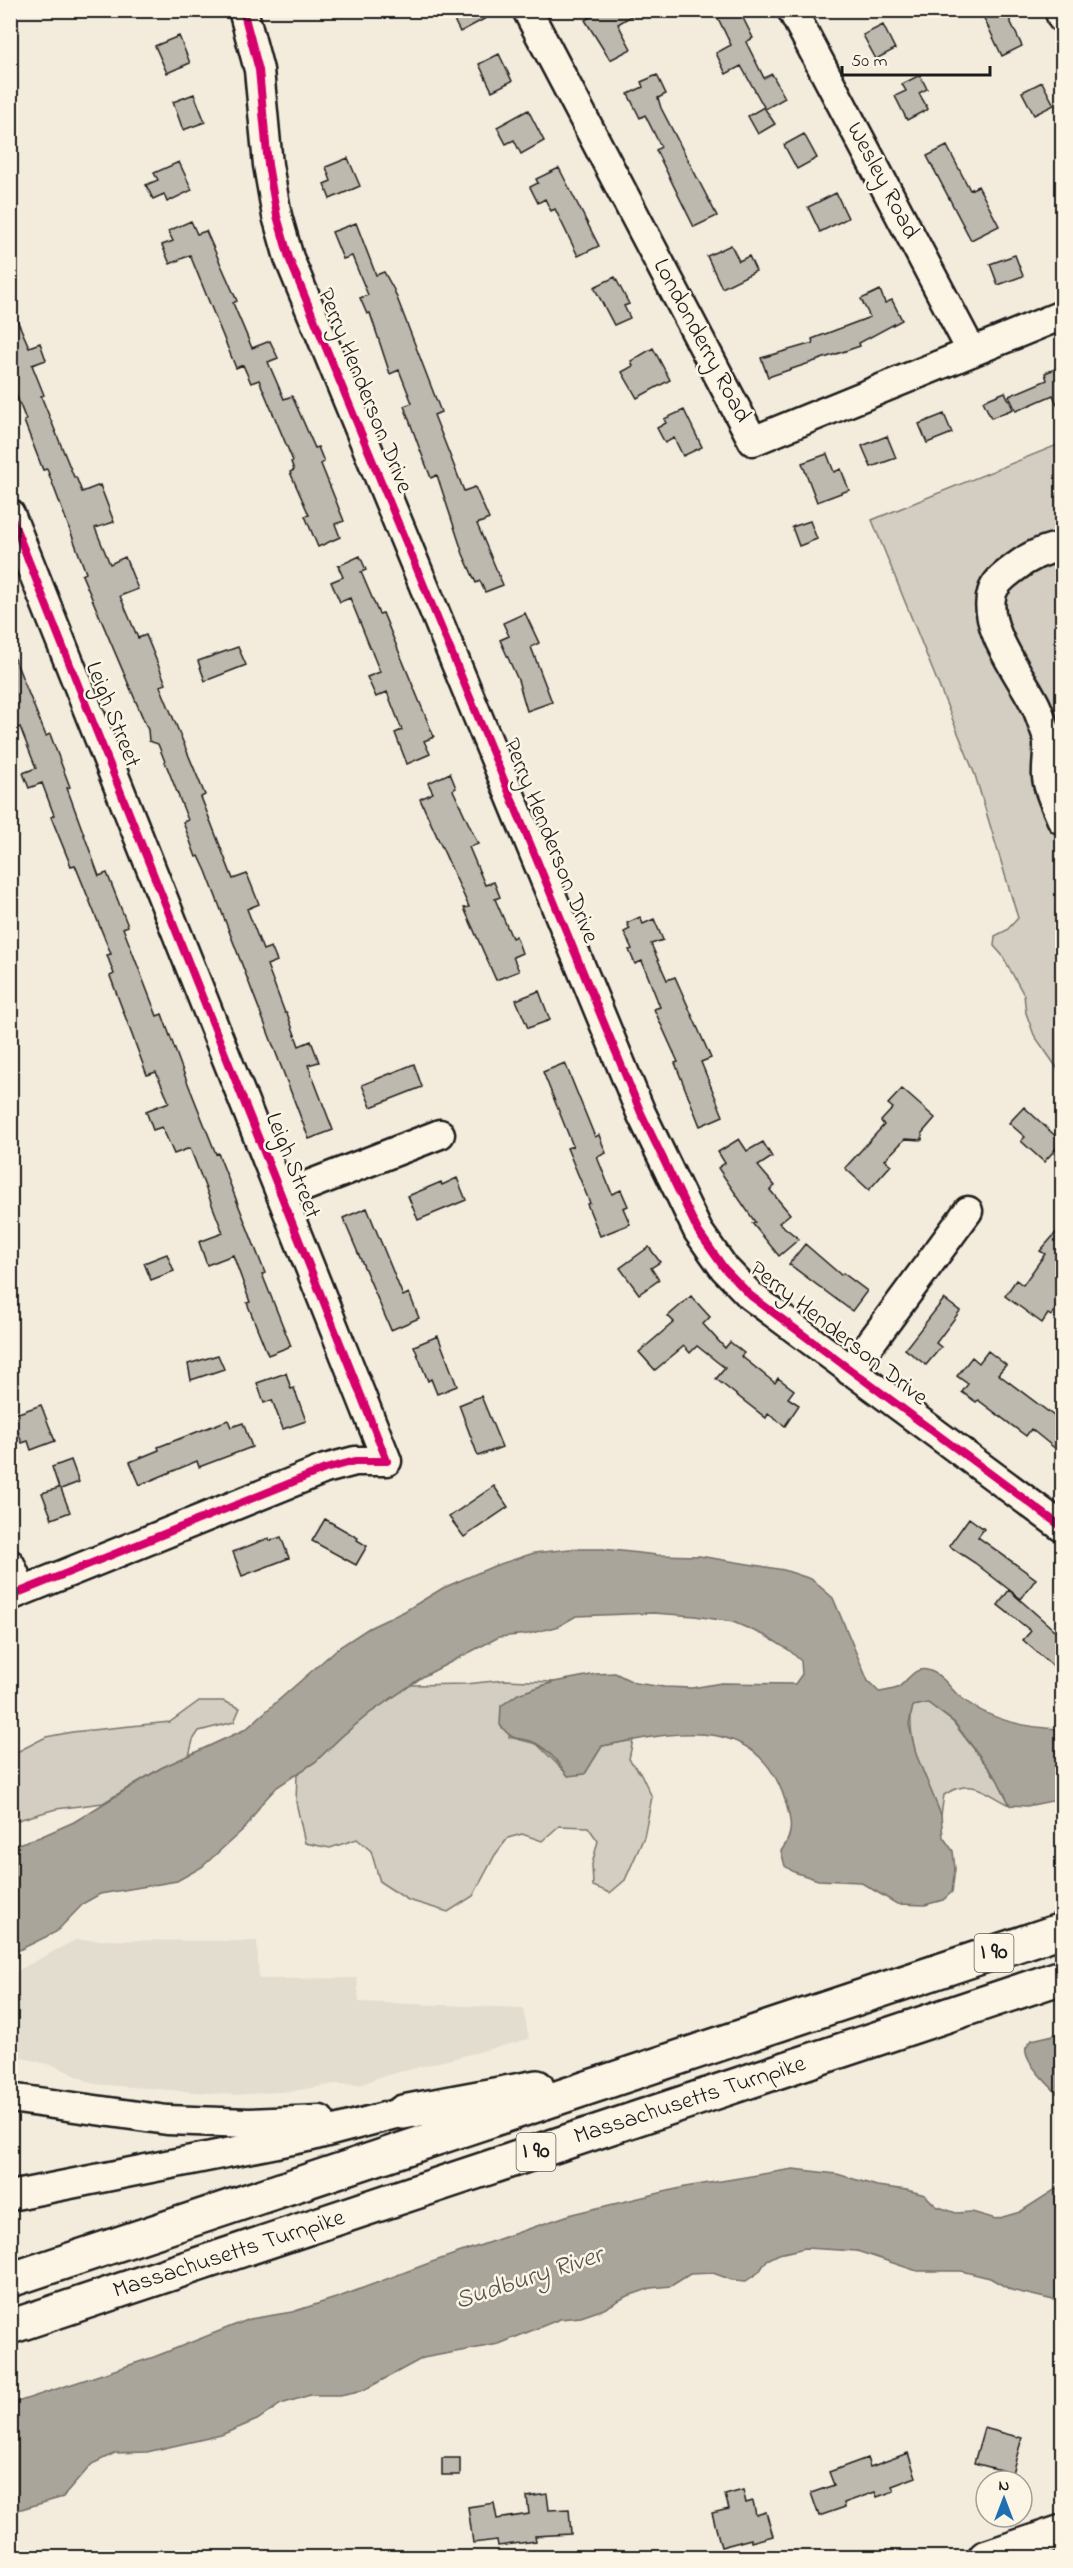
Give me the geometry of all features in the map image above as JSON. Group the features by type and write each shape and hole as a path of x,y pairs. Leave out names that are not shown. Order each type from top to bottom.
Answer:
{"main road":[{"name":"Massachusetts Turnpike","path":"10,2280 1062,1930"},
{"name":"Massachusetts Turnpike","path":"10,2327 1062,1977"},
{"path":"403,2112 657,2065"},
{"path":"985,2558 1062,2532"}],"street":[{"name":"Perry Henderson Drive","path":"243,10 259,70 268,165 277,216 289,258 641,1113 698,1231 724,1268 751,1296 1062,1527"},
{"name":"Londonderry Road","path":"527,10 753,441 1062,315"},
{"name":"Wesley Road","path":"792,10 972,352"},
{"path":"1059,10 1062,18"},
{"name":"Leigh Street","path":"10,514 283,1194 387,1461 355,1461 325,1469 16,1594"},
{"path":"1062,547 1049,548 1029,557 999,580 992,591 990,608 993,626 1036,704 1056,746 1046,761 1047,780 1062,820"},
{"path":"283,1194 440,1134"},
{"path":"850,1371 968,1211"},
{"path":"10,1564 16,1594"},
{"path":"10,2098 124,2116 178,2121 249,2123 403,2112"},
{"path":"18,2189 312,2136 403,2112"}],"shaded area":[{"path":"1062,443 1062,1075 1034,1035 1026,1013 1024,995 1002,955 994,946 995,936 1007,930 1018,918 975,775 872,520"},
{"path":"505,1680 554,1682 518,1694 509,1737 537,1744 569,1776 594,1759 602,1746 633,1740 629,1759 641,1774 652,1797 644,1837 625,1880 610,1893 593,1886 592,1864 598,1841 588,1827 559,1826 542,1841 522,1834 508,1838 495,1855 473,1896 448,1912 408,1900 380,1882 371,1851 357,1839 330,1848 305,1843 296,1802 297,1774 315,1762 370,1713 411,1685 465,1684"},
{"path":"199,1701 223,1701 240,1708 234,1722 199,1731 193,1740 189,1756 161,1768 103,1803 56,1809 11,1822 11,1755 46,1737 72,1732 170,1722"},
{"path":"928,1703 953,1722 997,1779 1010,1805 978,1788 962,1787 944,1795 941,1815 918,1762 912,1734 912,1706"},
{"path":"75,1940 257,1941 259,1979 357,1978 359,2002 523,2008 529,2039 377,2078 360,2085 335,2084 293,2091 234,2095 94,2084 55,2066 11,2055 11,1974"}],"water":[{"path":"570,1549 699,1556 784,1570 811,1579 833,1598 868,1681 879,1692 897,1688 914,1673 927,1670 941,1677 970,1704 995,1717 1035,1727 1062,1729 1062,1799 1027,1806 1010,1805 997,1779 954,1722 928,1703 913,1706 909,1724 916,1754 941,1815 943,1837 953,1851 955,1869 952,1892 943,1900 925,1905 897,1904 860,1882 818,1880 794,1872 785,1866 781,1851 790,1832 790,1820 785,1800 772,1772 754,1752 733,1740 709,1735 683,1734 656,1736 602,1746 585,1774 568,1776 542,1747 531,1741 514,1738 500,1725 501,1706 518,1694 554,1682 615,1673 635,1683 664,1687 692,1688 721,1683 795,1684 802,1674 801,1661 789,1650 766,1636 733,1622 653,1613 576,1616 559,1626 528,1634 499,1637 424,1676 370,1713 315,1762 277,1787 262,1803 247,1826 202,1867 177,1881 100,1894 84,1903 56,1932 11,1954 11,1846 40,1837 74,1822 161,1768 246,1729 338,1648 369,1628 405,1611 443,1588 494,1566 534,1553"},
{"path":"1062,2033 1062,2098 1033,2067 1026,2054 1026,2048 1032,2040"},
{"name":"Sudbury River","path":"793,2169 837,2174 877,2186 907,2190 925,2195 936,2206 956,2213 972,2212 996,2219 1020,2212 1062,2185 1062,2302 1011,2290 990,2278 961,2271 917,2271 857,2251 805,2248 779,2254 767,2260 759,2272 746,2281 732,2280 713,2273 690,2274 671,2286 651,2288 625,2297 604,2309 581,2317 560,2319 499,2344 423,2358 364,2390 340,2395 310,2395 281,2404 257,2420 221,2435 147,2452 115,2453 92,2464 63,2497 11,2512 11,2404 154,2357 250,2319 292,2312 339,2297 572,2214 685,2187"}],"building":[{"path":"449,10 501,10 460,32"},
{"path":"603,10 641,10 618,24 631,49 610,60 585,20"},
{"path":"714,10 739,10 753,38 746,42 764,78 772,74 785,98 765,109 775,124 758,134 748,116 764,107 741,66 726,74 716,53 731,45"},
{"path":"980,10 1005,10 1022,46 1002,56"},
{"path":"883,25 895,49 876,59 863,35"},
{"path":"179,36 190,63 167,73 155,46"},
{"path":"499,54 512,81 492,91 479,64"},
{"path":"657,75 666,94 658,98 661,108 717,216 694,227 656,150 661,147 645,115 640,118 628,94 643,87 641,82"},
{"path":"920,75 927,89 919,93 928,109 907,120 895,96 906,91 902,84"},
{"path":"1042,82 1054,105 1034,115 1022,92"},
{"path":"194,94 205,122 183,130 173,102"},
{"path":"528,110 544,141 521,154 514,140 506,144 497,127"},
{"path":"804,134 817,158 797,169 784,145"},
{"path":"947,146 970,190 978,186 999,226 971,240 927,156"},
{"path":"348,158 360,186 330,199 324,184 331,181 326,167"},
{"path":"179,162 192,190 167,202 164,194 153,199 146,185 158,180 154,173"},
{"path":"559,168 599,246 578,256 555,209 551,211 545,199 538,203 530,187 538,183 536,179"},
{"path":"836,193 848,218 820,232 808,207"},
{"path":"191,221 197,234 206,231 237,301 233,303 252,348 270,341 278,358 268,362 284,399 292,396 315,448 318,447 324,462 321,464 344,521 335,524 340,537 318,547 305,516 309,515 290,472 294,470 291,462 293,461 259,380 251,383 243,365 236,368 190,255 170,264 162,245 173,241 168,231"},
{"path":"356,223 376,275 384,272 394,290 441,412 434,415 464,491 475,487 489,519 477,524 503,585 485,592 480,581 476,583 463,554 437,475 431,478 404,406 412,403 399,370 390,374 370,313 367,314 360,298 368,295 352,256 343,259 332,232"},
{"path":"731,245 739,261 749,256 756,271 722,288 707,256"},
{"path":"1015,255 1023,276 998,285 990,264"},
{"path":"615,277 629,304 624,306 630,318 614,325 594,287"},
{"path":"880,290 885,303 892,300 902,320 859,343 860,346 768,377 761,358 813,343 812,339 870,317 861,299"},
{"path":"10,304 29,347 40,343 46,360 32,365 44,395 41,396 74,477 82,492 100,485 114,522 95,528 110,564 125,557 138,589 120,596 138,638 146,635 166,684 160,686 205,795 201,797 233,879 247,874 259,904 247,909 263,950 271,947 277,961 267,965 299,1046 311,1041 319,1062 308,1065 333,1130 309,1139 206,871 199,856 196,857 183,822 188,820 158,744 149,741 148,730 82,575 86,573 47,469 43,470 24,421 26,420 10,379"},
{"path":"653,348 670,380 637,398 622,372 633,366 631,361"},
{"path":"1062,366 1062,416 1053,395 1016,411 1009,396 1047,380 1045,373"},
{"path":"1005,392 1013,409 991,418 983,401"},
{"path":"684,410 702,447 683,456 674,438 665,443 657,428 666,423 664,419"},
{"path":"944,414 952,433 927,443 919,424"},
{"path":"887,436 896,458 871,467 862,446"},
{"path":"827,454 834,472 841,469 849,490 817,502 802,463"},
{"path":"810,521 817,539 799,546 792,527"},
{"path":"360,556 366,570 361,572 379,614 383,613 434,737 424,741 430,754 407,764 395,733 402,730 387,692 376,697 367,677 380,672 350,598 340,602 331,582 343,577 338,566"},
{"path":"525,613 539,643 531,647 552,702 527,711 518,680 500,640 509,636 503,623"},
{"path":"238,647 246,665 205,681 198,661"},
{"path":"11,650 46,736 50,734 99,876 107,873 128,926 123,928 157,1016 162,1014 265,1273 262,1274 291,1346 268,1355 247,1303 250,1302 233,1255 207,1265 199,1242 223,1233 190,1148 174,1154 162,1127 153,1130 146,1111 169,1102 156,1072 147,1075 110,976 114,974 107,955 111,954 75,865 71,866 51,817 54,815 42,783 29,788 23,773 36,768 20,727 17,728 10,713"},
{"path":"450,773 456,788 453,790 478,844 469,847 485,885 494,882 500,897 495,899 512,938 516,936 522,953 513,957 519,971 496,980 464,908 469,907 420,799 433,793 428,783"},
{"path":"640,917 643,924 654,919 663,940 651,944 667,980 675,977 711,1058 701,1062 723,1116 700,1126 675,1063 678,1062 654,1009 660,1007 642,961 635,964 629,950 632,949 624,932 630,929 627,923"},
{"path":"539,991 550,1020 528,1028 516,1000"},
{"path":"565,1063 595,1137 599,1135 606,1153 597,1157 612,1194 621,1190 628,1206 623,1208 630,1224 600,1236 587,1204 590,1203 567,1148 573,1146 543,1072"},
{"path":"414,1064 422,1087 371,1107 362,1085"},
{"path":"902,1089 935,1118 922,1133 922,1140 905,1139 885,1160 891,1165 869,1190 845,1168 884,1125 881,1121 893,1108 888,1104"},
{"path":"1024,1107 1062,1142 1044,1162 1021,1141 1025,1137 1009,1123"},
{"path":"739,1139 747,1151 763,1142 772,1157 758,1166 775,1186 770,1190 790,1214 779,1223 799,1239 779,1256 752,1223 755,1222 718,1168 725,1163 718,1152"},
{"path":"457,1178 466,1200 418,1220 408,1196"},
{"path":"367,1208 403,1296 409,1293 419,1318 391,1330 343,1218"},
{"path":"1062,1226 1062,1299 1051,1316 1048,1314 1042,1323 1005,1296 1016,1280 1023,1285 1045,1254 1040,1251"},
{"path":"805,1244 841,1275 843,1273 867,1291 852,1311 789,1264"},
{"path":"649,1247 660,1262 651,1268 659,1280 639,1294 620,1268"},
{"path":"167,1254 174,1271 151,1280 144,1263"},
{"path":"691,1296 710,1317 703,1324 725,1348 730,1342 744,1353 741,1356 775,1383 778,1378 794,1390 788,1398 799,1405 785,1426 768,1414 766,1418 716,1379 725,1368 697,1346 690,1353 684,1346 655,1370 639,1352 674,1322 668,1316"},
{"path":"944,1299 960,1311 936,1343 941,1347 926,1365 905,1349"},
{"path":"438,1336 457,1386 437,1394 431,1379 428,1381 414,1346"},
{"path":"988,1351 1006,1365 998,1374 1062,1422 1062,1454 1031,1429 1026,1436 978,1400 976,1402 962,1392 968,1384 957,1376 972,1357 979,1363"},
{"path":"218,1355 224,1369 191,1380 188,1364"},
{"path":"286,1373 306,1421 283,1429 272,1400 264,1403 257,1383"},
{"path":"481,1396 502,1447 478,1456 459,1405"},
{"path":"41,1405 55,1441 31,1450 28,1441 22,1443 18,1432 14,1433 10,1416"},
{"path":"228,1420 231,1427 243,1423 252,1447 199,1467 197,1461 140,1485 130,1462 159,1450 158,1447"},
{"path":"71,1460 79,1482 61,1489 70,1512 52,1519 42,1493 59,1488 52,1467"},
{"path":"494,1486 508,1507 464,1537 449,1517"},
{"path":"969,1518 984,1529 978,1537 1036,1579 1021,1599 949,1546"},
{"path":"325,1519 358,1538 357,1540 367,1546 356,1565 312,1541"},
{"path":"281,1537 289,1558 242,1576 233,1552 269,1538 270,1541"},
{"path":"1009,1590 1062,1637 1062,1674 1023,1640 1031,1631 998,1605"},
{"path":"984,2428 1022,2438 1013,2469 997,2469 974,2463"},
{"path":"908,2453 916,2477 892,2486 894,2491 877,2497 875,2492 844,2503 845,2507 819,2516 811,2493 834,2485 829,2472 867,2458 870,2467"},
{"path":"442,2458 460,2458 460,2475 442,2475"},
{"path":"743,2490 746,2503 753,2501 756,2515 766,2512 773,2536 721,2547 712,2513 729,2509 725,2495"},
{"path":"547,2494 549,2510 569,2509 571,2534 535,2536 536,2541 498,2546 497,2540 473,2543 468,2507 494,2503 497,2519 529,2514 527,2497"}],"cycle path":[{"path":"243,10 259,70 268,165 277,216 289,258 641,1113 698,1231 724,1268 751,1296 1062,1527"},
{"path":"10,514 387,1461 355,1461 325,1469 10,1596"}]}
